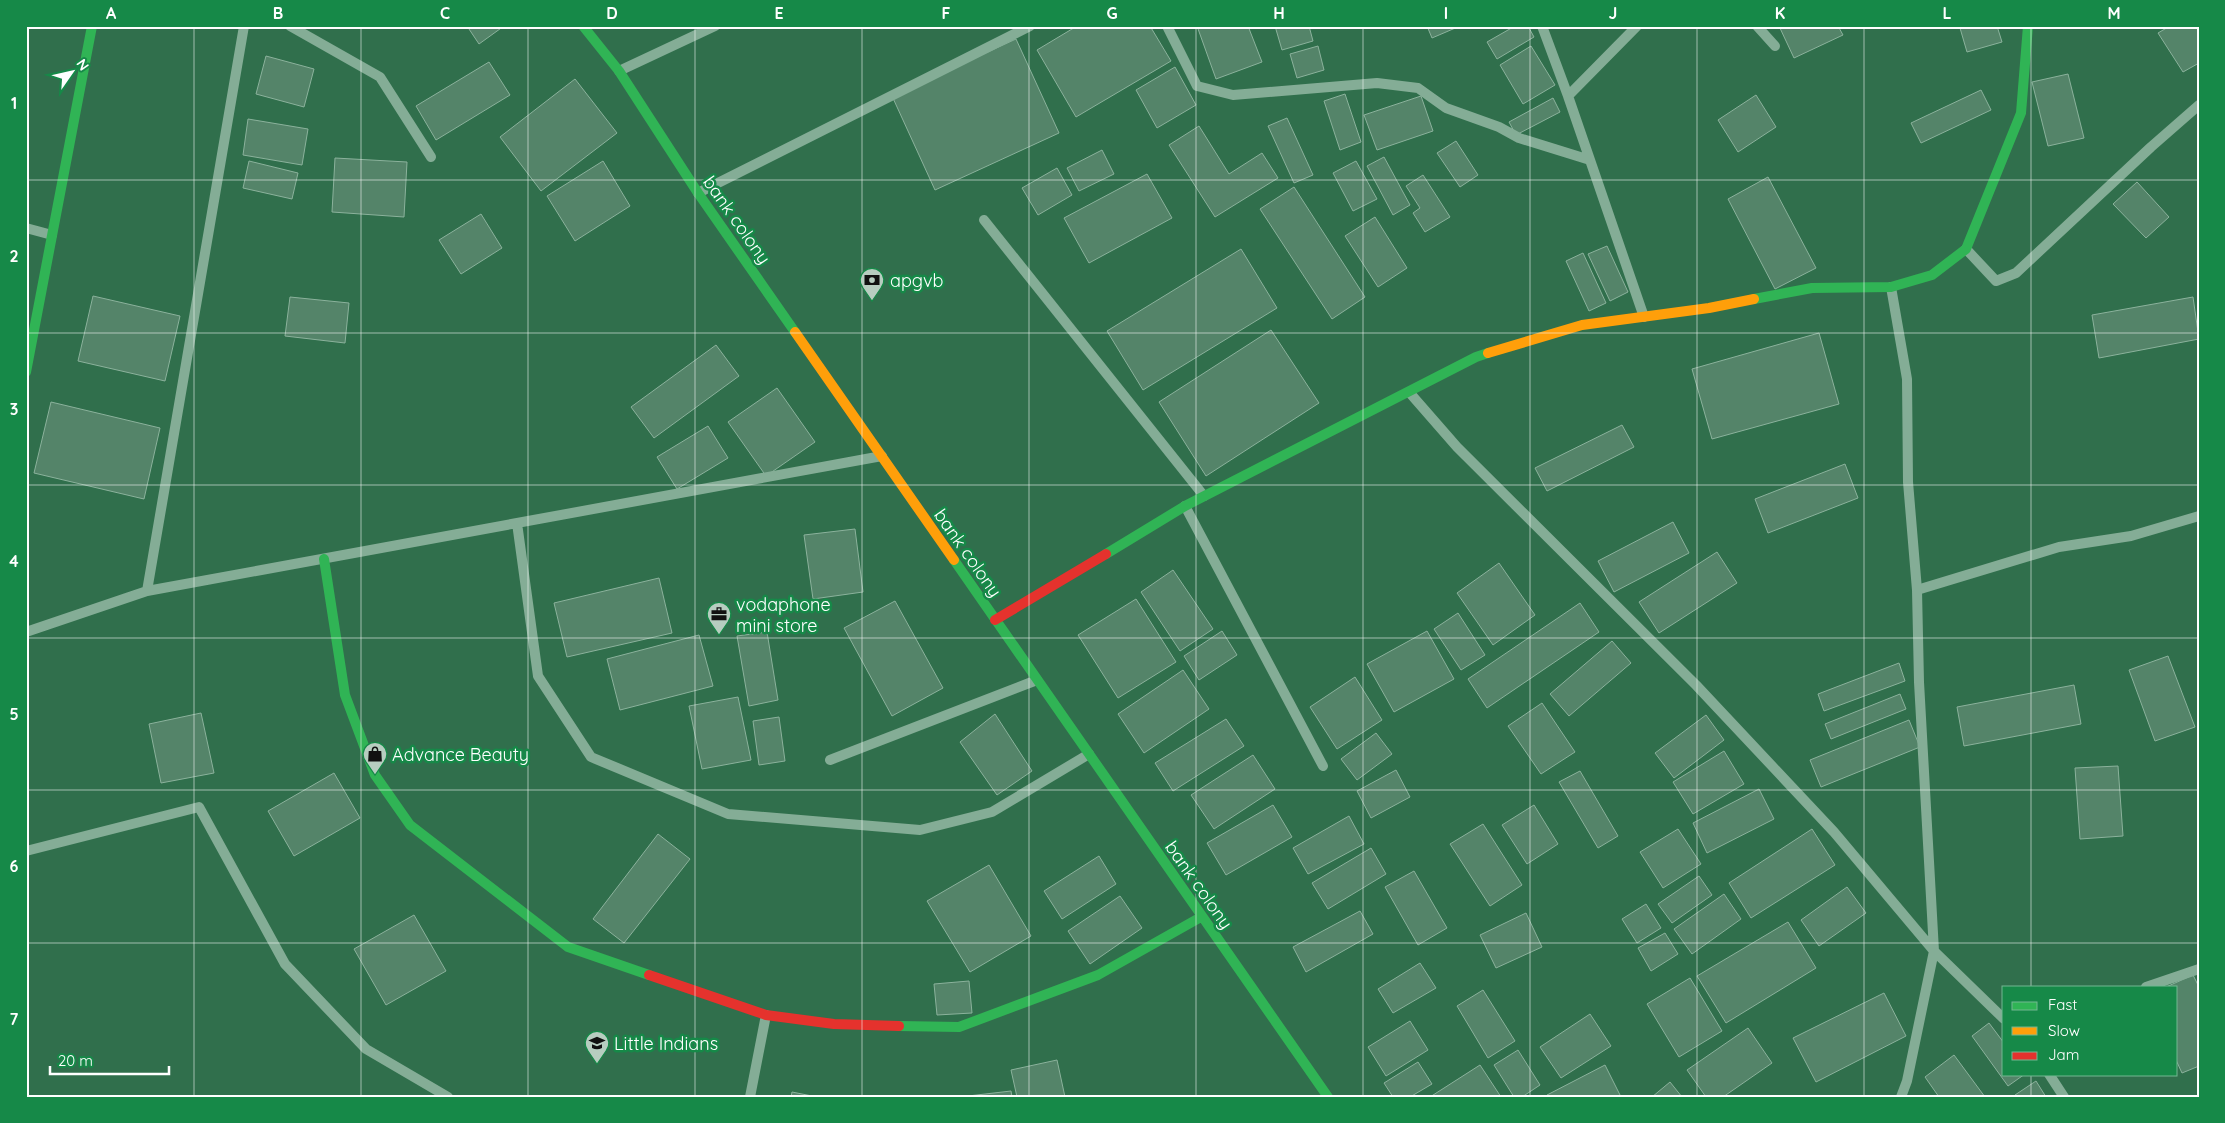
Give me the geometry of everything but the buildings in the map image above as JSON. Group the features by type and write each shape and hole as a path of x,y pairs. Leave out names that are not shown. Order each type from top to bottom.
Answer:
{"street":[{"path":"26,372 28,353 92,26"},
{"path":"147,591 244,26"},
{"path":"290,26 380,77 431,157"},
{"name":"bank colony","path":"583,26 619,71 698,193 1328,1097"},
{"path":"619,71 715,26"},
{"path":"698,193 1030,26"},
{"path":"1167,26 1197,86 1233,95 1376,83 1418,88 1446,108 1499,127 1519,138 1590,160"},
{"path":"1542,26 1644,317"},
{"path":"1568,96 1637,26"},
{"path":"1757,26 1775,46"},
{"path":"995,620 1185,506 1476,357 1582,325 1709,308 1812,288 1891,287 1932,275 1966,249 2021,114 2028,26"},
{"path":"1966,249 1996,281 2016,273 2151,147 2199,106"},
{"path":"984,220 1204,496"},
{"path":"26,228 52,235"},
{"path":"1891,287 1908,379 1908,482 1917,590 1919,682 1934,951 1907,1081 1901,1097"},
{"path":"1410,392 1457,447 1696,685 1834,832 1934,951 2002,1017"},
{"path":"26,632 147,591 882,456"},
{"path":"1185,506 1324,766"},
{"path":"1917,590 2059,547 2131,536 2199,516"},
{"path":"517,523 538,676 591,757 728,814 920,830 992,812 1088,754"},
{"path":"324,559 345,695 375,775 410,826 568,947 766,1015 834,1024 959,1027 1098,975 1201,917"},
{"path":"830,760 1037,680"},
{"path":"26,851 199,807 286,964 366,1049 448,1097"},
{"path":"2149,986 2199,970"},
{"path":"750,1097 766,1015"},
{"path":"2050,1076 2064,1097"}],"traffic: fast":[{"path":"26,372 92,26"},
{"path":"583,26 619,71 698,193 795,332"},
{"path":"1754,299 1812,288 1891,287 1932,275 1966,249 2021,113 2028,26"},
{"path":"1106,554 1185,506 1476,357 1488,353"},
{"path":"324,559 345,695 375,775 410,825 568,947 649,975"},
{"path":"954,560 1328,1097"},
{"path":"899,1026 959,1027 1098,975 1201,917"}],"traffic: slow":[{"path":"1488,353 1582,325 1709,308 1754,299"},
{"path":"795,332 954,560"}],"traffic: jam":[{"path":"995,620 1106,554"},
{"path":"649,975 766,1015 834,1024 899,1026"}],"place":[{"name":"apgvb","path":"872,301"},
{"name":"vodaphone mini store","path":"719,635"},
{"name":"Advance Beauty","path":"375,775"},
{"name":"Little Indians","path":"597,1064"}]}
